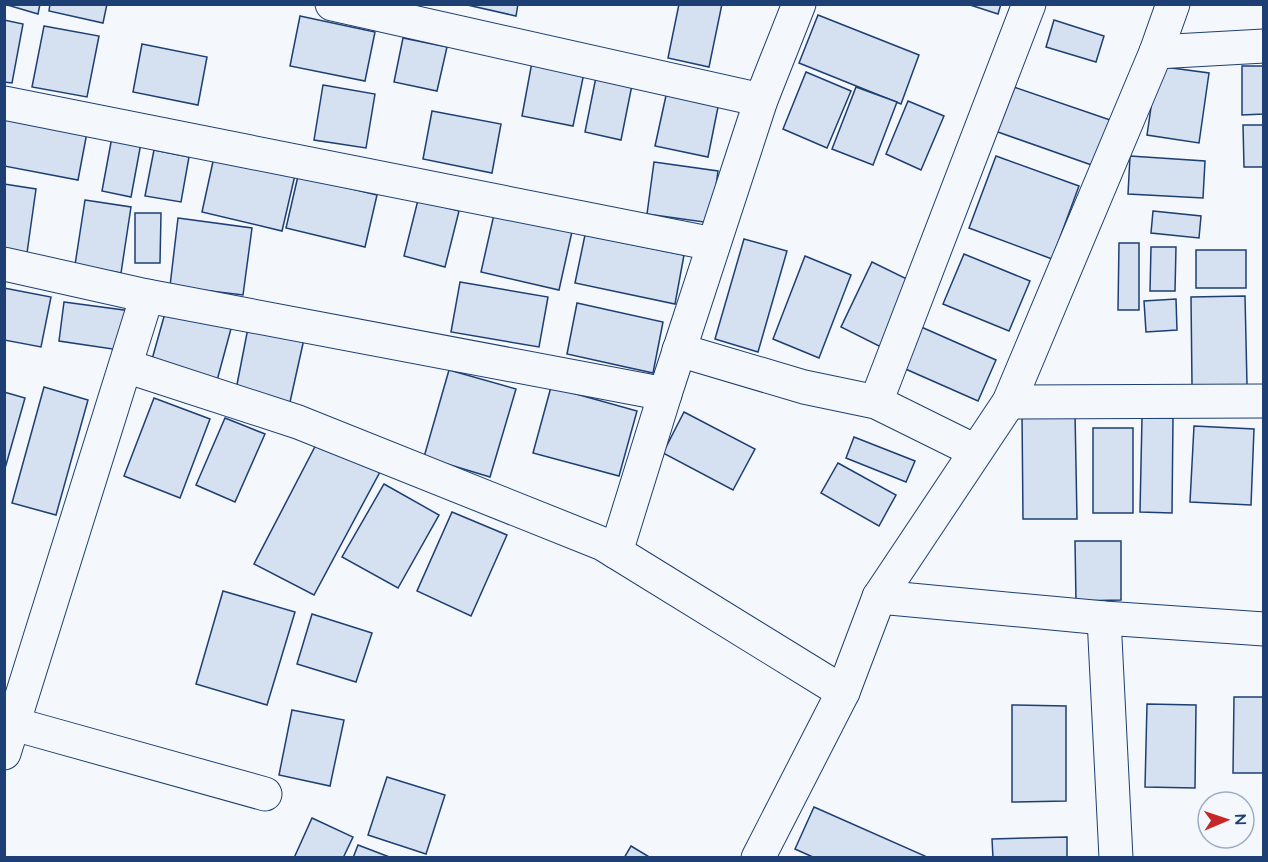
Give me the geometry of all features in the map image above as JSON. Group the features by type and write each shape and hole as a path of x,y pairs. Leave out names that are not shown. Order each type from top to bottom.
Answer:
{"street":[{"path":"333,4 761,100"},
{"path":"616,552 761,100 799,4"},
{"path":"876,402 1029,4"},
{"path":"758,858 843,692 879,597 1009,402 1156,52 1173,4"},
{"path":"1156,52 1263,46"},
{"path":"4,104 713,244"},
{"path":"4,264 147,296 665,394"},
{"path":"147,296 9,739 265,794"},
{"path":"679,350 804,387 876,402 975,452"},
{"path":"126,366 298,422 603,544 843,692"},
{"path":"1009,402 1263,401"},
{"path":"879,597 1104,618 1263,628"},
{"path":"1104,618 1116,858"}],"building":[{"path":"4,4 40,4 38,14"},
{"path":"50,4 107,4 103,23 49,11"},
{"path":"463,4 518,4 516,16"},
{"path":"679,4 722,4 709,67 668,58"},
{"path":"967,4 1001,4 998,14"},
{"path":"818,15 919,55 901,104 799,63"},
{"path":"300,16 375,32 365,81 290,66"},
{"path":"4,20 23,24 12,83 4,82"},
{"path":"1054,20 1104,36 1096,62 1046,47"},
{"path":"44,26 99,36 87,97 32,87"},
{"path":"403,38 447,47 437,91 394,82"},
{"path":"142,44 207,57 198,105 133,92"},
{"path":"532,62 584,73 573,126 522,116"},
{"path":"1157,66 1209,73 1199,143 1147,135"},
{"path":"1242,66 1264,66 1264,114 1242,115"},
{"path":"597,72 633,80 621,140 585,132"},
{"path":"806,72 851,91 827,148 783,129"},
{"path":"323,85 375,94 366,148 314,140"},
{"path":"1011,86 1116,122 1100,168 995,131"},
{"path":"856,87 897,102 873,165 832,149"},
{"path":"667,91 719,102 708,157 655,146"},
{"path":"908,101 944,116 921,170 886,154"},
{"path":"432,111 501,124 492,173 423,159"},
{"path":"4,112 88,127 78,180 4,166"},
{"path":"1243,125 1264,125 1264,167 1244,167"},
{"path":"112,137 141,143 131,197 102,191"},
{"path":"154,150 189,157 181,202 145,196"},
{"path":"996,156 1079,186 1052,259 969,228"},
{"path":"1130,156 1205,161 1203,198 1128,194"},
{"path":"214,157 295,175 282,231 202,212"},
{"path":"654,162 718,171 711,223 647,214"},
{"path":"298,176 377,195 365,247 286,228"},
{"path":"4,184 36,189 27,253 4,250"},
{"path":"85,200 131,207 121,273 75,265"},
{"path":"418,200 459,211 445,267 404,256"},
{"path":"495,210 573,227 559,290 481,272"},
{"path":"1153,211 1201,216 1199,238 1151,233"},
{"path":"135,213 161,213 160,263 135,263"},
{"path":"178,218 252,228 243,295 170,286"},
{"path":"585,235 684,255 675,304 575,283"},
{"path":"744,239 787,251 758,352 715,339"},
{"path":"1119,243 1139,243 1139,310 1118,310"},
{"path":"1151,247 1176,247 1175,291 1150,291"},
{"path":"1196,250 1246,250 1246,288 1196,288"},
{"path":"964,254 1030,281 1009,331 943,304"},
{"path":"805,256 851,275 819,358 773,339"},
{"path":"872,262 913,282 881,347 841,327"},
{"path":"460,282 548,297 539,347 451,332"},
{"path":"4,288 51,297 41,347 4,340"},
{"path":"1245,296 1247,385 1192,385 1191,297"},
{"path":"1176,299 1177,330 1146,332 1144,301"},
{"path":"64,302 131,311 126,351 59,341"},
{"path":"577,303 663,322 653,373 567,354"},
{"path":"167,306 232,325 215,388 149,370"},
{"path":"919,326 996,360 978,401 901,367"},
{"path":"248,328 304,339 288,411 234,400"},
{"path":"449,370 516,389 490,477 424,457"},
{"path":"44,387 88,400 56,515 12,503"},
{"path":"551,387 637,411 619,476 533,453"},
{"path":"4,392 25,398 4,472"},
{"path":"154,398 210,419 180,498 124,476"},
{"path":"684,412 755,449 733,490 663,453"},
{"path":"1022,413 1075,413 1077,519 1023,519"},
{"path":"225,418 265,434 235,502 196,485"},
{"path":"1142,418 1173,418 1172,513 1140,512"},
{"path":"1194,426 1254,429 1251,505 1190,502"},
{"path":"1093,428 1133,428 1133,513 1093,513"},
{"path":"320,437 381,470 314,595 254,564"},
{"path":"854,437 915,461 906,482 846,458"},
{"path":"838,463 896,495 879,526 821,493"},
{"path":"384,484 439,515 398,588 342,557"},
{"path":"452,512 507,535 471,616 417,591"},
{"path":"1075,541 1121,541 1121,600 1076,601"},
{"path":"223,591 295,612 267,705 196,684"},
{"path":"312,614 372,633 356,682 297,664"},
{"path":"1234,697 1264,697 1264,773 1233,773"},
{"path":"1147,704 1196,705 1195,788 1145,787"},
{"path":"1012,705 1066,706 1066,801 1012,802"},
{"path":"292,710 344,720 330,786 279,775"},
{"path":"387,777 445,795 426,854 368,835"},
{"path":"814,807 925,856 924,858 815,858 795,849"},
{"path":"312,818 353,837 343,858 294,858"},
{"path":"1067,837 1067,858 993,858 992,839"},
{"path":"358,845 392,858 353,858"},
{"path":"631,846 651,858 624,858"}]}
